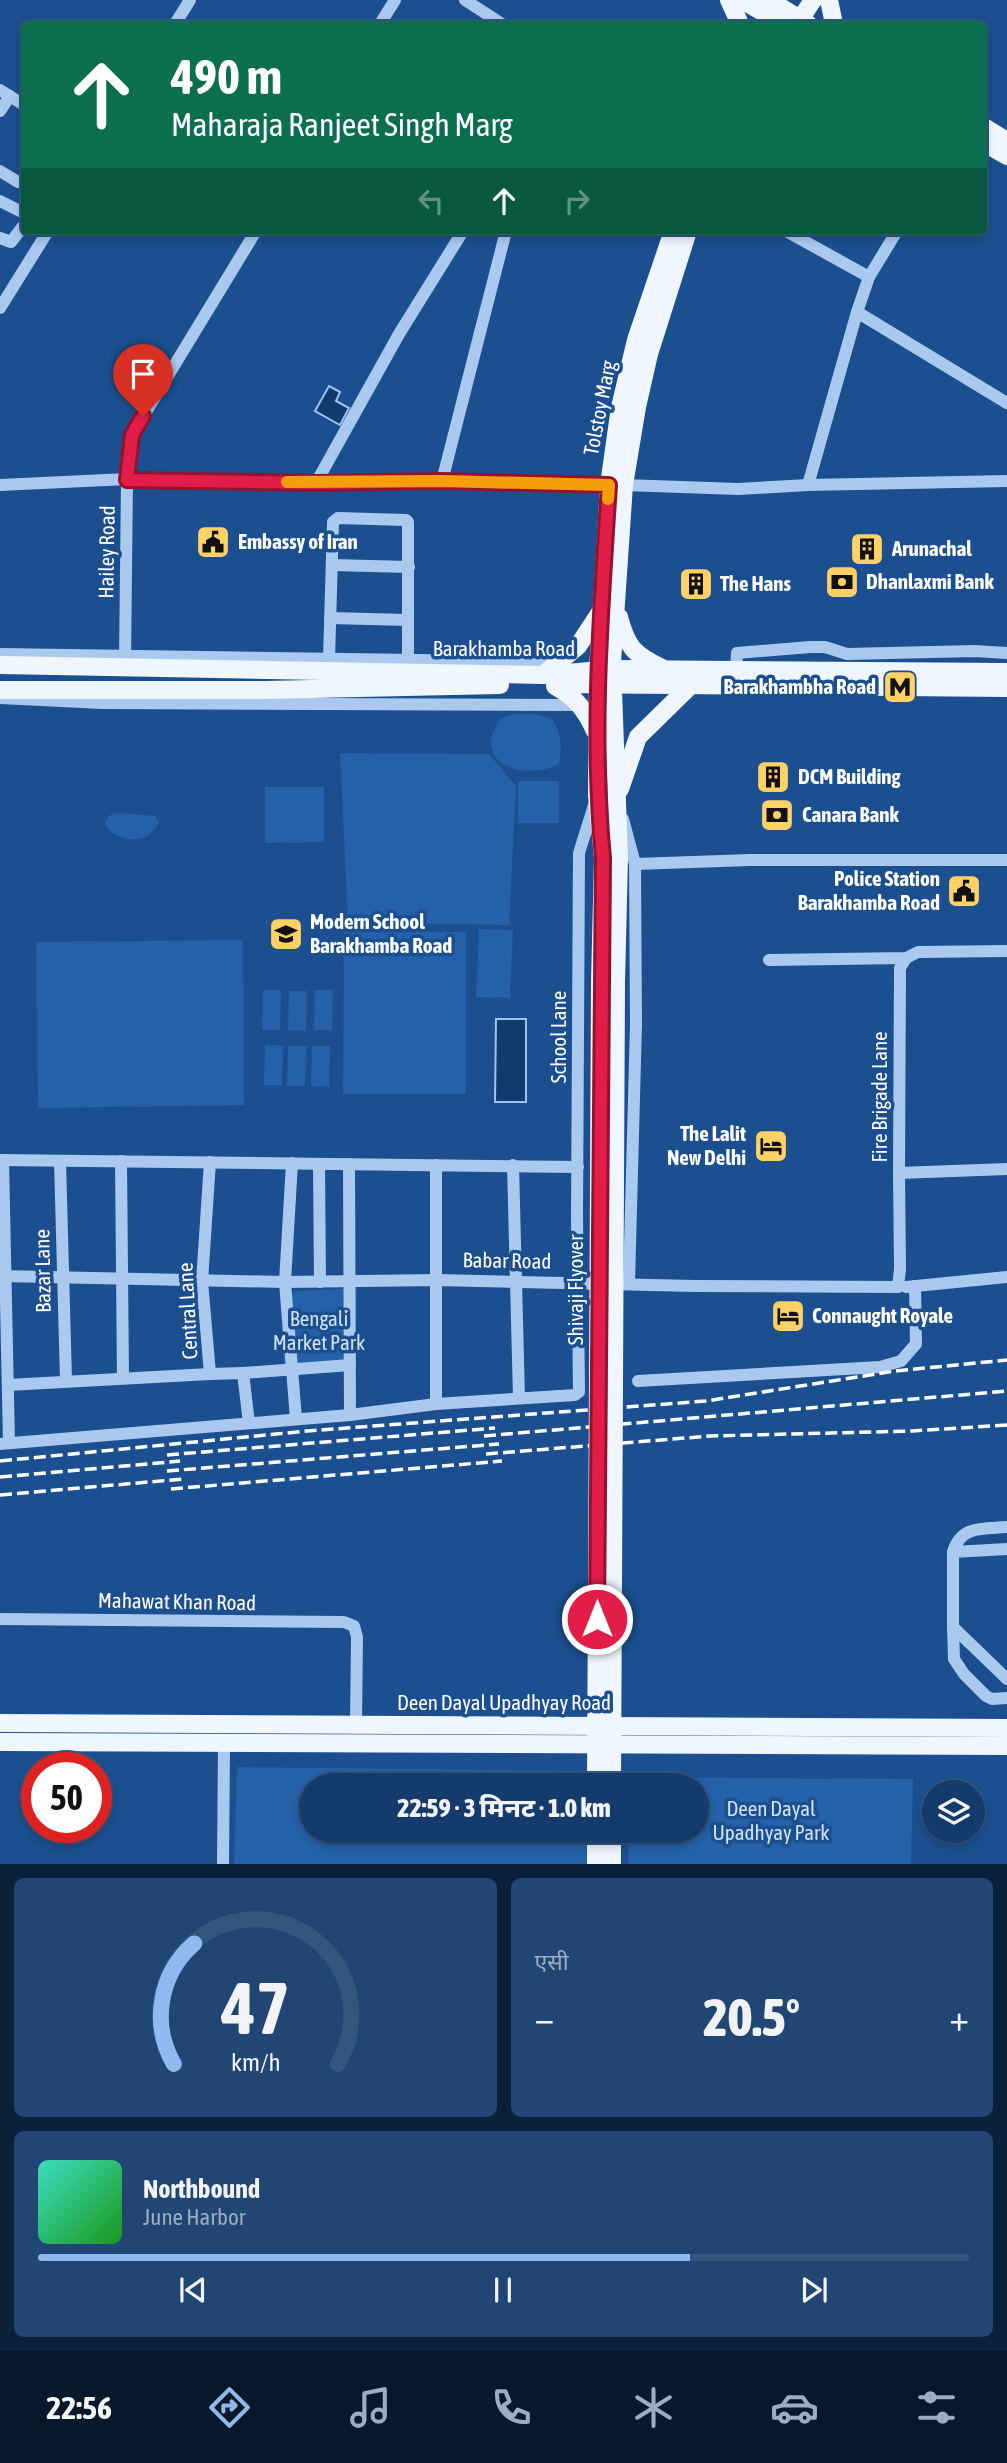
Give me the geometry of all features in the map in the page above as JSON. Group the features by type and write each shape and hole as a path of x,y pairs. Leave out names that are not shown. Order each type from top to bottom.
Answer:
{"main road":[{"path":"729,0 739,21"},
{"path":"742,0 790,19"},
{"path":"769,0 790,19"},
{"path":"790,19 813,0"},
{"path":"829,0 833,21"},
{"path":"987,129 1007,141"},
{"path":"987,145 1007,156"},
{"name":"Tolstoy Marg","path":"606,677 620,407 636,340 672,235"},
{"name":"Tolstoy Marg","path":"617,485 649,354 687,235"},
{"path":"599,741 587,712 571,695 548,680 609,608 633,650 643,659 669,671"},
{"name":"Barakhamba Road","path":"0,665 125,661 548,680"},
{"name":"Barakhamba Road","path":"0,690 129,696 548,680 669,671 1007,673"},
{"name":"Barakhamba Road","path":"606,677 690,687 1007,688"},
{"name":"Shivaji Flyover","path":"606,677 599,741 597,795 603,858 608,982 612,1773"},
{"name":"Shivaji Flyover","path":"596,1773 608,982 619,858 606,677"},
{"path":"616,795 638,737 690,687"},
{"name":"Deen Dayal Upadhyay Road","path":"0,1723 1007,1728"},
{"name":"Deen Dayal Upadhyay Road","path":"0,1742 1007,1746"},
{"path":"596,1843 596,1864"},
{"path":"612,1843 612,1864"}],"street":[{"path":"177,21 190,0"},
{"path":"382,21 395,0"},
{"path":"465,0 497,21"},
{"path":"0,111 5,93 21,103"},
{"path":"0,170 18,183 21,182"},
{"path":"0,201 21,212"},
{"path":"0,238 11,242 21,229"},
{"path":"0,309 46,235"},
{"name":"Hailey Road","path":"125,661 127,480 132,435 254,235"},
{"path":"316,483 399,334 461,235"},
{"path":"442,481 505,235"},
{"path":"793,235 869,277"},
{"path":"808,485 869,277 895,235"},
{"path":"857,312 1007,403"},
{"path":"0,485 127,480 316,483 442,481 738,489 1007,481"},
{"path":"329,659 333,522 338,518 406,520 409,525 408,660"},
{"path":"332,565 408,567"},
{"path":"330,618 408,621"},
{"path":"736,672 737,653 763,653 786,648 822,647 847,654 974,651 1007,653"},
{"path":"0,654 125,661 329,659 561,662"},
{"path":"0,698 129,696 581,705"},
{"name":"School Lane","path":"519,1398 575,1395 579,1392 579,853 597,795"},
{"path":"616,795 635,864 636,1024 629,1283"},
{"path":"635,864 750,860 1007,860"},
{"path":"769,960 906,958 918,952 1007,951"},
{"name":"Fire Brigade Lane","path":"906,958 900,968 899,1172 1007,1169"},
{"path":"513,1166 519,1398 4,1444 8,1385 2,1160 292,1163 319,1164 436,1165 513,1166 578,1167"},
{"name":"Bazar Lane","path":"60,1161 66,1380"},
{"path":"121,1161 123,1378"},
{"name":"Central Lane","path":"209,1162 202,1281 210,1374 350,1365"},
{"path":"292,1163 285,1282 296,1419"},
{"path":"319,1164 320,1282"},
{"path":"349,1164 351,1415"},
{"path":"436,1165 436,1404"},
{"path":"898,1287 899,1172"},
{"name":"Babar Road","path":"3,1276 202,1281 349,1282 438,1279 695,1286 898,1287 1007,1277"},
{"path":"638,1381 880,1367 901,1361 916,1344 915,1286"},
{"path":"243,1373 249,1423"},
{"path":"8,1385 210,1374"},
{"path":"1007,1527 964,1533 956,1540 953,1552 954,1659 964,1674 986,1696 992,1699 1007,1698"},
{"path":"953,1552 1007,1549"},
{"name":"Mahawat Khan Road","path":"0,1619 344,1622 354,1626 357,1637 356,1725"},
{"path":"953,1627 1007,1679"},
{"path":"223,1864 224,1744"}],"green space":[{"path":"514,714 534,714 551,718 560,740 559,764 529,771 518,770 499,761 493,753 491,743 494,730 501,718"},
{"path":"340,753 489,754 516,786 509,925 348,922"},
{"path":"518,781 559,781 559,823 518,823"},
{"path":"265,787 324,787 324,842 265,843"},
{"path":"120,813 155,816 159,823 146,837 126,838 110,831 105,822 110,815"},
{"path":"479,929 513,930 510,998 476,997"},
{"path":"344,932 466,932 466,1094 343,1094"},
{"path":"243,940 244,1105 38,1108 36,942"},
{"path":"263,990 281,990 280,1030 262,1030"},
{"path":"315,990 333,990 332,1030 314,1030"},
{"path":"289,991 307,991 306,1031 288,1030"},
{"path":"265,1045 283,1046 282,1086 264,1085"},
{"path":"288,1046 307,1046 305,1086 287,1086"},
{"path":"312,1046 330,1046 329,1087 311,1086"},
{"name":"Bengali Market Park","path":"357,1288 355,1368 284,1374 280,1292"},
{"path":"237,1767 589,1771 299,1773 299,1843 589,1843 589,1864 234,1864"},
{"name":"Deen Dayal Upadhyay Park","path":"709,1778 913,1779 911,1864 628,1864 629,1843 709,1843"}],"shaded area":[{"path":"329,386 340,392 336,401 349,408 340,425 315,411"},
{"path":"496,1019 526,1019 526,1102 495,1102"}],"railway":[{"path":"0,1461 307,1431 706,1401 895,1371 1007,1360"},
{"path":"484,1436 1007,1391"},
{"path":"486,1454 710,1436 912,1431 1007,1425"},
{"path":"167,1455 495,1428"},
{"path":"167,1471 499,1444"},
{"path":"0,1477 180,1461"},
{"path":"171,1489 502,1461"},
{"path":"0,1495 183,1479"}],"slow traffic":[{"path":"287,482 442,481 609,485 608,499"}],"place":[{"name":"Embassy of Iran","path":"213,542"},
{"name":"Arunachal","path":"867,549"},
{"name":"Dhanlaxmi Bank","path":"842,582"},
{"name":"The Hans","path":"696,584"},
{"name":"Barakhambha Road","path":"900,687"},
{"name":"DCM Building","path":"773,777"},
{"name":"Canara Bank","path":"777,815"},
{"name":"Police Station Barakhamba Road","path":"964,891"},
{"name":"Modern School Barakhamba Road","path":"286,934"},
{"name":"The Lalit New Delhi","path":"771,1146"},
{"name":"Connaught Royale","path":"788,1316"}],"route":[{"path":"143,416 132,435 127,480 316,483 442,481 609,485 598,653 597,795 603,858 597,1619"}]}
